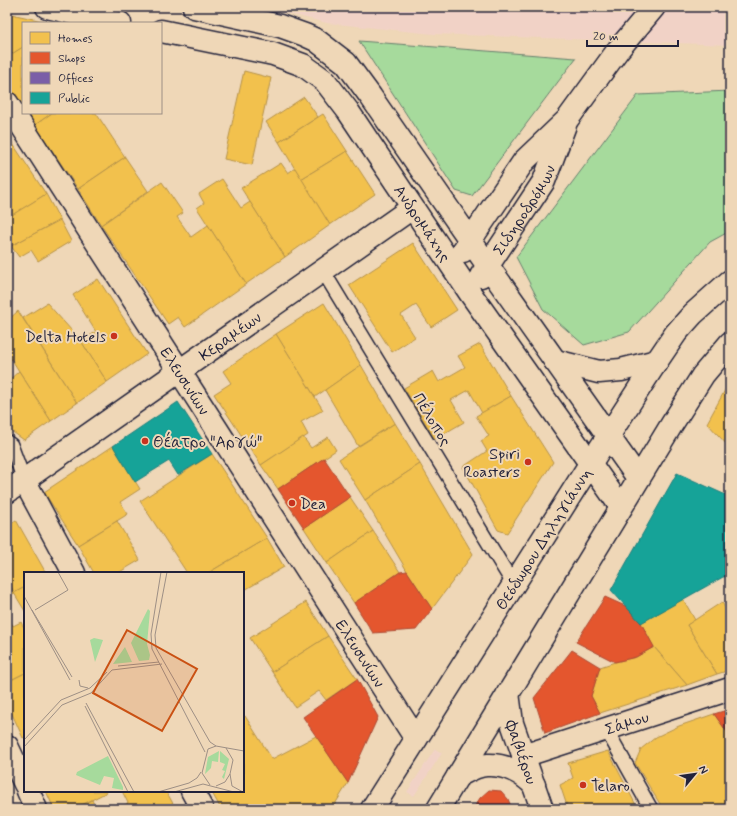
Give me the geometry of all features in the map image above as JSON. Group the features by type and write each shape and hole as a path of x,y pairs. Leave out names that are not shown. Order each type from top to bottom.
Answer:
{"main road":[{"path":"47,7 115,22"},
{"name":"Ανδρομάχης","path":"194,7 280,26 305,35 316,40 346,63 638,478"},
{"name":"Σιδηροδρόμων","path":"452,267 524,161 567,120 618,50 654,7"},
{"name":"Ανδρομάχης","path":"162,31 273,54 303,65 325,81 348,111 470,293 621,507"},
{"name":"Ελευσινίων","path":"7,103 416,739"},
{"name":"Σιδηροδρόμων","path":"470,293 544,181 567,120"},
{"name":"Κεραμέων","path":"15,486 412,208"},
{"name":"Θεόδωρου Δηληγιάννη","path":"372,809 590,464 657,361 676,333 693,314 730,281"},
{"path":"438,809 638,478 703,375 730,343"},
{"path":"555,361 599,372 621,370 657,361"},
{"path":"15,486 73,572"},
{"name":"Σάμου","path":"523,756 730,689"},
{"name":"Φαβιέρου","path":"508,693 512,723 542,809"},
{"path":"7,746 24,782"},
{"path":"458,776 486,765 503,767 516,771 525,776 534,785"},
{"path":"28,792 36,809"},
{"path":"193,792 202,809"}],"lane":[{"name":"Πέλοπος","path":"322,270 514,585"},
{"path":"7,442 12,445 15,486"},
{"path":"606,729 651,809"}],"shaded area":[{"path":"261,7 730,7 730,45 433,34 327,23"},
{"path":"435,749 442,753 414,796 407,792"}],"green space":[{"path":"359,41 576,58 472,196 456,191"},
{"path":"730,91 730,231 710,242 629,332 584,345 543,309 516,257 638,95"}],"building: Homes":[{"path":"7,13 47,22 22,22 22,48 7,57"},
{"path":"22,48 22,106 7,83 7,57"},
{"path":"244,71 271,78 252,165 224,159"},
{"path":"304,97 318,117 279,142 266,122"},
{"path":"28,114 51,114 35,125"},
{"path":"51,114 97,114 125,157 78,189 35,125"},
{"path":"323,114 347,151 301,179 279,142"},
{"path":"7,135 46,194 8,218 7,217"},
{"path":"347,151 375,194 330,225 301,179"},
{"path":"125,157 148,191 101,225 78,189"},
{"path":"281,163 288,173 295,168 330,225 285,257 241,188"},
{"path":"222,179 241,208 250,202 285,257 246,284 197,208 204,203 199,194"},
{"path":"162,182 183,213 177,217 191,237 208,225 246,284 185,327 178,317 168,324 101,225"},
{"path":"46,194 60,220 11,246 7,240 7,218"},
{"path":"60,220 71,241 38,261 31,250 19,257 11,246"},
{"path":"413,243 457,310 431,327 416,305 401,315 415,337 392,352 349,285"},
{"path":"98,279 147,354 107,382 81,341 96,332 73,295"},
{"path":"47,303 81,341 107,382 77,403 23,318"},
{"path":"324,303 361,365 315,397 276,334"},
{"path":"18,311 77,403 51,421 12,360 7,356 7,321"},
{"path":"276,334 323,410 301,422 308,435 261,465 214,394 231,383 223,371"},
{"path":"480,344 511,396 482,413 469,390 451,400 464,422 435,439 404,388 433,371 439,382 465,367 458,356"},
{"path":"361,365 395,423 358,446 325,390"},
{"path":"19,371 51,421 24,440 7,428 7,382"},
{"path":"730,381 730,448 707,423"},
{"path":"511,396 553,462 507,533 498,530 463,467 487,451 481,441 489,436 476,416"},
{"path":"395,423 420,464 365,500 339,459"},
{"path":"303,437 311,448 328,437 336,450 278,489 261,465"},
{"path":"113,446 140,489 120,502 128,514 78,545 44,492"},
{"path":"212,454 267,538 210,572 186,572 140,501"},
{"path":"420,464 473,554 432,609 407,571 365,500"},
{"path":"350,497 373,531 327,563 304,528"},
{"path":"16,520 45,572 24,572 24,588 14,593 7,578 7,526"},
{"path":"117,521 140,560 120,572 93,572 78,545"},
{"path":"373,531 400,572 354,603 327,563"},
{"path":"267,538 284,567 244,590 244,572 210,572"},
{"path":"7,578 14,593 7,597"},
{"path":"24,588 24,609 14,593"},
{"path":"683,599 695,620 687,625 717,674 687,685 654,647 641,623"},
{"path":"306,602 328,636 272,672 250,638"},
{"path":"722,602 730,618 730,670 717,674 687,625"},
{"path":"730,608 730,618 726,610"},
{"path":"7,615 13,626 21,622 24,628 24,674 7,682"},
{"path":"328,636 357,679 326,700 319,691 295,707 272,672"},
{"path":"654,647 687,685 600,713 591,696 600,667 636,657"},
{"path":"24,674 23,738 7,703 7,682"},
{"path":"714,714 730,736 730,809 663,809 635,763 641,749 656,737 679,726"},
{"path":"244,716 272,759 316,736 348,783 332,809 221,809 212,792 244,792"},
{"path":"608,751 638,809 568,809 560,785 573,778 568,763"},
{"path":"46,792 107,792 74,809 54,809"},
{"path":"122,792 167,792 176,809 125,809 123,806 128,803"},
{"path":"92,800 96,809 74,809"}],"building: Shops":[{"path":"324,458 350,497 304,528 278,489"},
{"path":"407,571 432,609 416,630 373,633 354,603 400,572"},
{"path":"605,597 625,606 641,623 654,647 636,657 615,662 576,642"},
{"path":"572,650 600,667 591,696 600,713 545,733 534,698"},
{"path":"357,679 378,717 348,783 303,717"},
{"path":"730,709 730,736 714,714"},
{"path":"489,790 501,791 508,799 512,809 473,809 480,798"}],"building: Offices":[{"path":"730,494 730,509 728,496"}],"building: Public":[{"path":"178,402 212,454 178,475 169,461 135,482 113,446"},
{"path":"677,473 728,496 730,509 730,576 723,577 641,623 611,590"}],"place":[{"name":"Delta Hotels","path":"114,336"},
{"name":"Θέατρο \"Αργώ\"","path":"145,441"},
{"name":"Spiri Roasters","path":"528,462"},
{"name":"Dea","path":"292,503"},
{"name":"Telaro","path":"583,785"}]}
